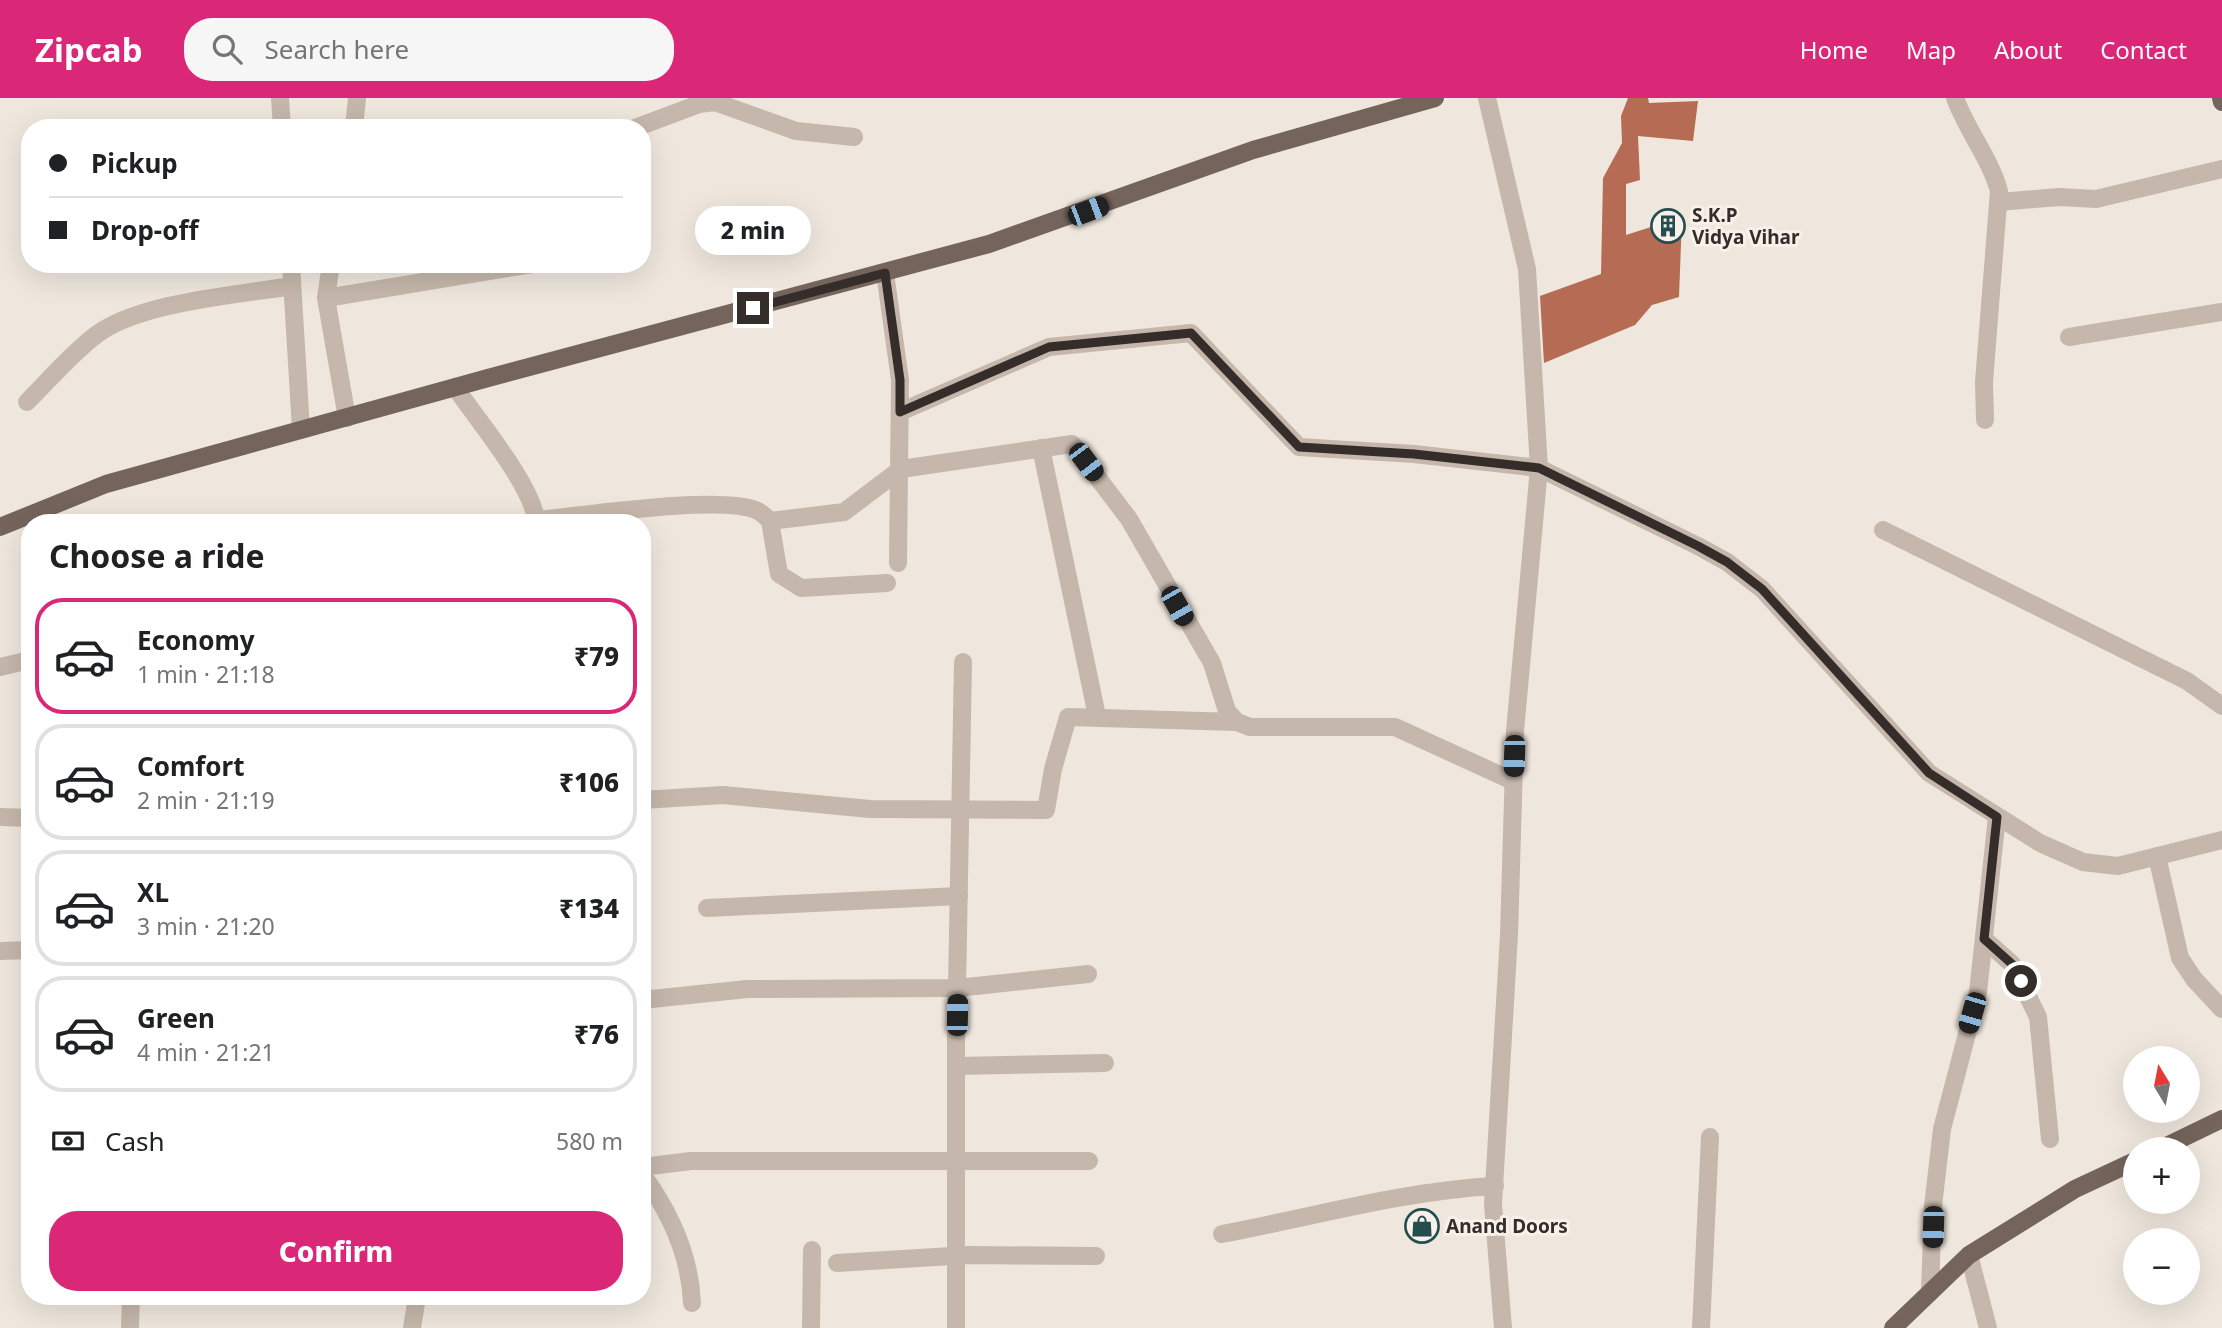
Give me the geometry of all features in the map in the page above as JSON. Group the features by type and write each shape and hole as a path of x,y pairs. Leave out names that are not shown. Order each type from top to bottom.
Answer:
{"main road":[{"path":"32,514 106,484 455,387 885,273 1064,220 1253,150 1435,98"},
{"path":"0,527 21,518"},
{"path":"2185,1137 2222,1119"},
{"path":"1892,1328 1969,1255 2075,1189 2123,1167"}],"street":[{"path":"280,98 281,119"},
{"path":"355,119 357,98"},
{"path":"1487,98 1528,269 1539,468 1514,730 1509,935 1494,1228 1503,1328"},
{"path":"1955,98 1967,129 1995,175 1999,202 1984,382 1985,421"},
{"path":"651,122 699,104 715,102 796,131 854,137"},
{"path":"1999,202 2059,198 2096,199 2222,169"},
{"path":"291,273 301,429"},
{"path":"330,273 326,298 347,418"},
{"path":"326,298 477,273"},
{"path":"885,273 900,380 898,563"},
{"path":"27,402 96,335 112,326 163,308 292,286"},
{"path":"2069,337 2222,312"},
{"path":"900,412 1049,347 1191,333 1299,447 1414,454 1539,468 1727,562 1762,589 1929,773 2040,843 2083,862 2118,866 2222,840"},
{"path":"455,387 515,474 533,514"},
{"path":"770,521 844,512 901,469 1072,443 1122,509 1212,663 1227,711 1237,722"},
{"path":"1041,448 1097,716"},
{"path":"611,514 704,504 758,510 770,521 779,574 790,583 801,588 887,583"},
{"path":"1884,530 2187,681 2222,706"},
{"path":"0,667 21,662"},
{"path":"956,1328 956,1066 963,662"},
{"path":"651,799 723,795 870,809 1046,810 1053,769 1068,717 1097,716 1237,722 1250,727 1395,727 1513,781"},
{"path":"0,817 21,818"},
{"path":"1930,1292 1933,1206 1942,1129 1978,992 1997,817"},
{"path":"2157,856 2180,958 2194,979 2222,1009"},
{"path":"707,908 959,897"},
{"path":"1984,939 2012,964 2038,1017 2049,1139"},
{"path":"0,951 21,950"},
{"path":"651,999 747,989 957,988 1088,974"},
{"path":"956,1066 1105,1063"},
{"path":"1702,1328 1710,1137"},
{"path":"651,1166 691,1160 1089,1161"},
{"path":"1222,1234 1322,1216 1412,1193 1495,1186"},
{"path":"651,1188 664,1208 685,1256 691,1277 692,1303"},
{"path":"811,1328 812,1250"},
{"path":"1969,1255 1988,1328"},
{"path":"837,1263 955,1256 1096,1256"},
{"path":"130,1328 131,1305"},
{"path":"412,1328 416,1305"}],"building":[{"name":"S.K.P Vidya Vihar","path":"1628,98 1648,98 1649,103 1698,101 1693,141 1638,136 1640,180 1626,184 1626,235 1682,217 1679,297 1652,305 1635,325 1544,363 1540,296 1601,274 1603,178 1622,143 1621,116"}],"place":[{"name":"S.K.P Vidya Vihar","path":"1668,226"},
{"name":"Anand Doors","path":"1422,1226"}],"route":[{"path":"753,308 885,273 900,380 900,412 1049,347 1191,333 1299,447 1414,454 1539,468 1698,546 1727,562 1762,589 1929,773 1997,817 1984,939 2012,964 2021,981"}]}
